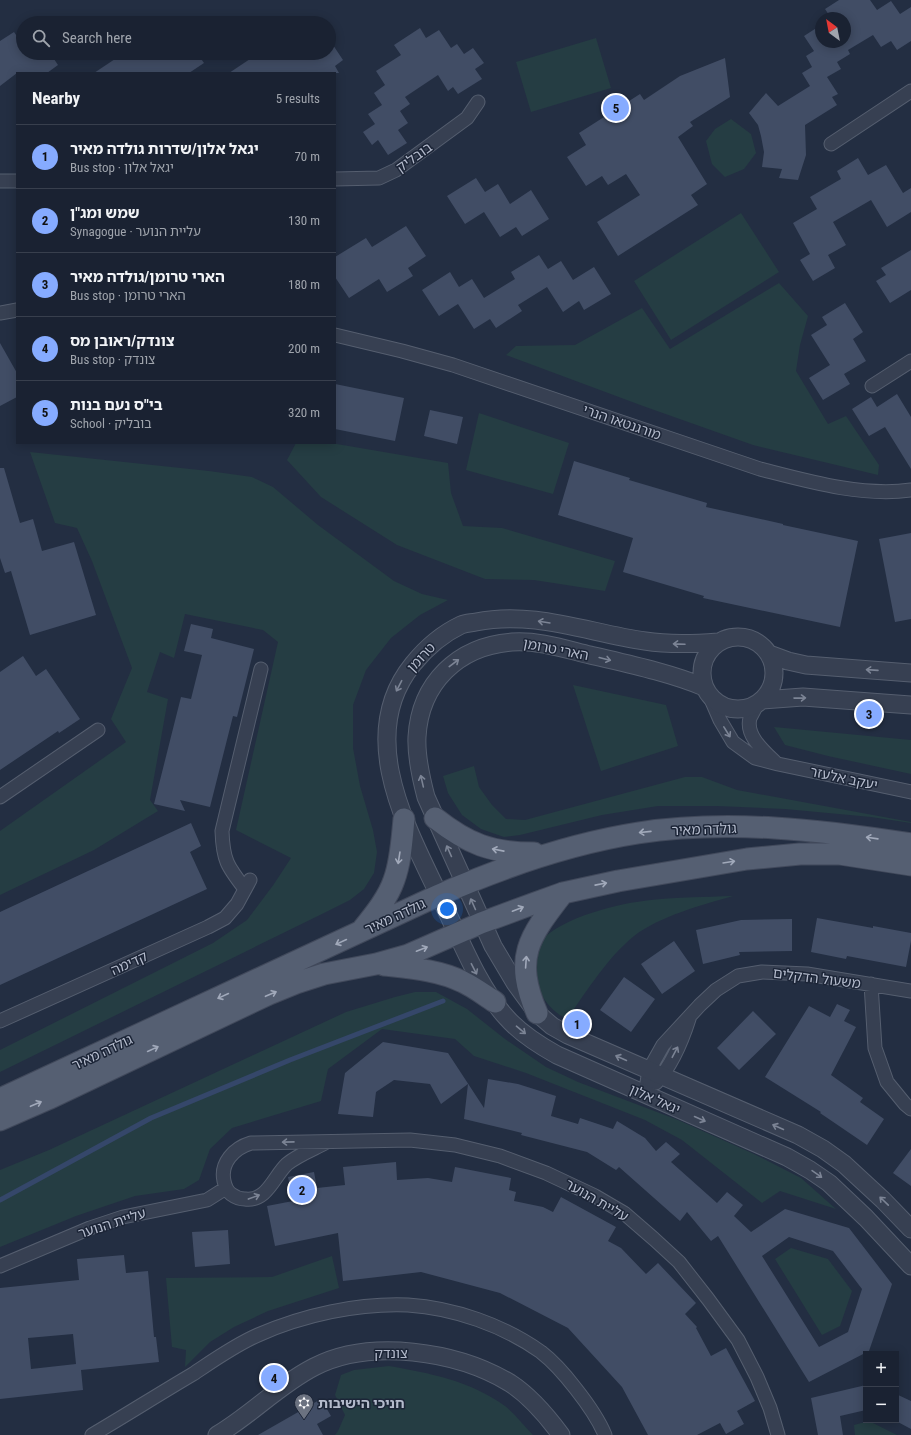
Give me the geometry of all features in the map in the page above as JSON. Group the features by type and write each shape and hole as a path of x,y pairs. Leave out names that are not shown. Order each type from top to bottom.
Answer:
{"main road":[{"path":"435,818 460,836 486,848 518,853 550,853"},
{"path":"359,933 373,916 394,882 402,844 404,819"},
{"name":"גולדה מאיר","path":"0,1099 439,895 520,862 550,853 638,833 681,828 724,827 805,830 846,834 911,844"},
{"name":"גולדה מאיר","path":"0,1120 48,1099 276,991 324,974 376,964 414,952 481,923 563,893 596,885 672,871 747,859 785,855 840,854 911,865"},
{"path":"537,1013 530,997 526,980 525,963 528,947 536,930 563,893"},
{"path":"376,964 422,969 446,975 464,982 494,1002"}],"street":[{"path":"831,144 911,91"},
{"name":"בובליק","path":"336,179 379,178 396,170 467,118 478,102"},
{"path":"0,181 16,181"},
{"path":"0,313 16,310"},
{"name":"מורגנטאו הנרי","path":"336,335 402,350 453,365 775,473 806,481 872,491 911,490"},
{"path":"872,386 911,361"},
{"name":"טרומן","path":"404,819 390,774 387,733 390,709 396,690 406,672 421,654 441,637 462,625 490,619 517,618 582,628"},
{"name":"הארי טרומן","path":"582,628 643,641 675,644 718,642"},
{"path":"778,764 762,749 753,737 750,719 759,702 769,692 773,681 773,664 769,654 761,645 746,638 729,638 718,642 710,650 704,660 701,676 707,692 719,705 735,710 746,708 759,702 803,697 911,705"},
{"name":"הארי טרומן","path":"481,923 426,797 421,778 417,739 419,717 426,698 437,679 450,666 476,650 507,642 536,642 666,673 707,692"},
{"path":"769,654 788,661 806,665 911,673"},
{"name":"קדימה","path":"0,1021 208,927 225,918 237,904 247,885 226,863 222,849 222,831 261,669"},
{"name":"יעקב אלעזר","path":"707,692 720,720 733,742 755,758 911,792"},
{"path":"0,797 98,730"},
{"path":"404,819 414,844 439,895"},
{"name":"יגאל אלון","path":"439,895 478,975 494,1002 507,1018 539,1045 579,1066 787,1157 810,1170 829,1183 866,1218 911,1266"},
{"name":"יגאל אלון","path":"481,923 515,983 537,1013 552,1026 568,1035 798,1136 823,1149 844,1164 883,1200 911,1229"},
{"name":"משעול הדקלים","path":"645,1095 656,1073 681,1041 690,1017 716,990 738,976 762,972 807,974 911,991"},
{"path":"871,984 875,1048 887,1082 911,1109"},
{"name":"עליית הנוער","path":"327,1142 287,1165 267,1191 256,1198 248,1200 239,1198 231,1194 226,1188 223,1173 224,1166 235,1151 243,1145 251,1143 410,1140 454,1145 500,1156 546,1172 595,1196 624,1213 679,1262 738,1340 767,1402 778,1435"},
{"name":"עליית הנוער","path":"0,1266 90,1228 123,1217 207,1200 226,1188"},
{"path":"92,1435 224,1354 257,1336 286,1324 341,1310 372,1306 408,1305 464,1316 493,1326 521,1339 542,1353 566,1376 588,1404 605,1435"},
{"name":"צונדק","path":"217,1435 232,1426 291,1381 314,1367 334,1359 360,1353 385,1351 439,1355 490,1372 511,1384 532,1401 549,1419 561,1435"}],"green space":[{"path":"596,38 611,88 531,112 516,62"},
{"path":"731,119 751,134 756,153 744,169 725,177 712,164 706,141 715,129"},
{"path":"741,213 779,272 671,340 634,281"},
{"path":"779,283 808,316 800,345 796,371 828,424 846,416 879,465 878,475 753,445 506,355 516,346 575,345 642,308 670,349"},
{"path":"479,413 569,443 553,494 466,470"},
{"path":"295,444 336,444 448,463 451,493 463,526 502,528 615,561 605,591 534,580 485,579 397,545 321,497 287,460"},
{"path":"30,452 252,477 273,487 318,525 394,581 422,594 448,600 420,615 391,638 366,670 353,705 353,748 360,786 373,830 377,852 374,873 364,889 350,900 0,1072 0,1050 213,943 247,920 291,858 236,830 278,642 263,630 185,614 174,658 160,652 147,692 168,699 150,800 158,811 94,850 0,895 0,831 126,742 111,719 132,668 92,561 77,528 55,523"},
{"path":"573,685 666,705 678,746 601,771"},
{"path":"774,727 911,740 911,774 785,745"},
{"path":"474,766 479,787 492,805 506,819 525,820 685,777 702,777 737,790 911,823 871,817 785,809 717,806 658,806 602,815 520,835 504,837 481,829 462,815 448,793 443,776"},
{"path":"733,896 695,907 669,917 644,929 634,936 606,965 567,1019 554,1011 541,994 533,968 533,958 541,941 550,932 563,925 577,918 624,904 671,898"},
{"path":"415,992 436,992 467,1009 505,1039 546,1067 578,1082 678,1120 754,1154 801,1178 836,1209 780,1191 762,1203 682,1140 645,1120 526,1073 474,1056 455,1039 382,1029 328,1069 321,1101 232,1128 210,1149 199,1180 184,1189 135,1196 76,1216 0,1247 0,1170 49,1150 346,1012"},
{"path":"791,1248 828,1259 852,1291 840,1326 822,1335 775,1259"},
{"path":"332,1256 339,1288 268,1311 234,1327 210,1342 185,1367 186,1350 172,1347 166,1278 272,1277"},
{"path":"389,1366 449,1379 478,1390 505,1406 533,1435 335,1435 345,1415 335,1395 341,1375 354,1370"},
{"path":"863,1423 873,1423 897,1435 855,1435 854,1425"}],"building":[{"path":"839,0 870,0 877,10 891,1 900,14 911,7 911,41 897,50 891,41 881,47 873,35 848,50 850,54 837,62 841,69 827,77 838,94 832,97 837,105 805,125 806,155 798,180 779,178 782,169 762,167 764,152 761,136 758,125 749,113 766,93 778,106 810,86 802,73 812,67 806,56 814,51 804,36 815,29 815,48 851,48 851,12 827,12 825,9"},
{"path":"420,28 426,38 439,30 451,48 457,44 464,54 473,48 484,63 475,69 482,79 458,94 453,87 448,91 438,75 405,97 410,104 400,111 408,123 398,130 407,143 388,155 378,140 372,145 363,132 375,124 368,114 382,105 374,93 385,85 376,71 401,55 394,45"},
{"path":"14,32 16,35 16,60 55,60 58,65 48,72 16,72 16,74 0,86 0,41"},
{"path":"336,50 343,60 335,66 339,73 230,72 248,60 336,60"},
{"path":"725,58 730,97 690,122 693,126 678,137 707,184 691,195 698,205 618,256 597,222 640,195 626,174 608,185 602,176 586,186 567,157 586,145 579,133 640,94 644,100 680,76"},
{"path":"114,60 202,60 204,63 190,72 96,72"},
{"path":"858,158 868,175 886,165 903,193 911,188 911,212 887,227 871,200 833,222 846,245 828,255 835,268 813,281 800,260 810,254 793,223 817,209 810,197 841,179 837,171"},
{"path":"476,178 485,192 498,184 510,204 531,190 549,219 522,236 516,227 500,237 484,212 465,224 447,196"},
{"path":"406,226 426,256 408,268 413,276 387,292 379,279 349,298 336,278 336,256 366,238 372,247"},
{"path":"911,250 911,290 890,303 876,281 886,275 881,268"},
{"path":"539,255 548,269 561,261 573,280 594,267 611,294 584,310 579,301 563,312 547,287 518,305 522,311 496,328 490,319 474,329 458,304 439,316 422,290 450,272 459,287 472,279 484,298 515,279 511,272"},
{"path":"845,303 863,332 853,339 866,361 844,374 850,384 823,400 809,378 830,365 811,335 827,325 822,317"},
{"path":"0,343 16,371 16,398 0,406"},
{"path":"336,384 404,398 395,441 336,429"},
{"path":"897,394 911,417 911,469 885,427 869,436 852,409 871,397 877,407"},
{"path":"430,410 463,417 457,444 424,436"},
{"path":"574,461 630,478 629,480 707,503 706,507 858,541 840,627 703,598 704,596 623,572 633,538 558,515"},
{"path":"0,468 4,468 20,523 33,519 42,551 74,542 96,615 30,635 11,571 5,573 0,558"},
{"path":"911,533 911,619 895,622 879,539"},
{"path":"191,624 213,629 211,638 254,649 237,717 233,716 210,807 180,800 185,811 154,804 181,697 191,699 202,655 184,651"},
{"path":"23,656 36,676 46,669 80,719 59,733 58,731 0,770 0,672"},
{"path":"191,823 201,846 190,852 207,889 0,985 0,912"},
{"path":"817,918 911,933 906,967 847,956 846,959 811,952"},
{"path":"792,919 792,951 739,952 740,955 703,964 696,930 741,920"},
{"path":"674,941 695,971 662,994 641,964"},
{"path":"624,977 655,999 631,1032 600,1010"},
{"path":"837,1004 850,1010 844,1021 856,1027 831,1075 863,1098 860,1102 884,1119 867,1145 820,1113 821,1112 765,1077 809,1006 830,1017"},
{"path":"753,1011 776,1034 739,1070 717,1048"},
{"path":"383,1042 448,1053 484,1108 488,1079 518,1084 556,1096 551,1116 578,1124 580,1118 613,1129 617,1121 645,1138 656,1151 666,1142 680,1154 671,1162 717,1203 727,1192 743,1205 734,1216 751,1232 785,1209 849,1228 892,1284 869,1351 863,1351 863,1354 809,1382 718,1236 711,1241 687,1212 680,1221 619,1167 616,1170 587,1152 521,1135 522,1133 464,1119 468,1084 441,1104 430,1084 394,1080 376,1092 373,1117 338,1114 345,1073","holes":["789,1237 833,1251 862,1289 848,1332 819,1347 762,1256"]},
{"path":"911,1149 911,1186 893,1173"},
{"path":"396,1162 397,1180 428,1178 452,1182 455,1167 511,1178 509,1190 516,1192 514,1201 543,1207 553,1212 561,1197 616,1227 608,1241 621,1248 646,1274 658,1263 696,1303 685,1314 697,1327 696,1328 711,1356 726,1348 755,1401 737,1411 744,1424 726,1434 720,1423 697,1435 648,1435 622,1387 568,1328 500,1293 421,1272 343,1281 338,1233 275,1246 267,1206 293,1201 288,1177 314,1172 317,1188 345,1185 343,1167"},
{"path":"228,1230 230,1264 195,1267 192,1232"},
{"path":"124,1255 126,1273 148,1271 154,1337 156,1337 159,1362 81,1370 83,1390 0,1399 0,1288 79,1280 77,1259","holes":["73,1334 76,1364 31,1369 28,1338"]},
{"path":"863,1386 863,1411 840,1416 843,1435 818,1435 811,1398"},
{"path":"899,1395 911,1401 911,1429 899,1423"},
{"name":"חניכי הישיבות","path":"321,1399 331,1416 317,1424 323,1435 258,1435"}],"waterway":[{"path":"0,1200 151,1118 290,1060 443,1001"}],"place":[{"name":"בי\"ס נעם בנות","path":"616,108"},
{"name":"הארי טרומן/גולדה מאיר","path":"869,714"},
{"name":"יגאל אלון/שדרות גולדה מאיר","path":"577,1024"},
{"name":"שמש ומג\"ן","path":"302,1190"},
{"name":"צונדק/ראובן מס","path":"274,1378"},
{"name":"חניכי הישיבות","path":"304,1420"}]}
